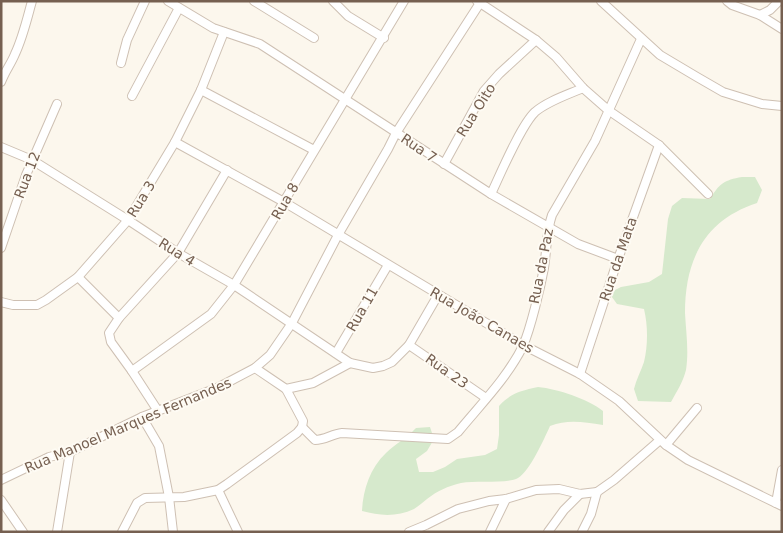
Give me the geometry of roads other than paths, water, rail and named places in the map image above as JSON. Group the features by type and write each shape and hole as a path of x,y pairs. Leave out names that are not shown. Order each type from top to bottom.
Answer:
{"street":[{"path":"1,82 3,68 15,55 22,38 32,1"},
{"path":"121,63 127,40 145,1"},
{"path":"254,1 314,38"},
{"path":"333,1 348,16 384,38"},
{"name":"Rua 8","path":"132,371 211,314 234,286 345,98 384,38 404,1"},
{"path":"602,1 660,55 723,92 762,104 782,106"},
{"path":"727,1 732,5 760,15 782,28"},
{"path":"760,15 770,10 779,1"},
{"name":"Rua 7","path":"170,2 213,28 260,44 491,194 578,244 618,259"},
{"path":"478,2 536,40 556,57 583,88 608,110 659,146 708,194"},
{"name":"Rua Manoel Marques Fernandes","path":"1,480 49,457 70,452 142,417 218,388 255,368 270,355 292,323 338,235 396,133 478,2"},
{"path":"132,96 179,8"},
{"name":"Rua 3","path":"1,302 13,305 37,305 78,276 128,220 175,142 201,90 224,32"},
{"name":"Rua da Paz","path":"302,427 315,440 324,440 334,434 342,433 448,439 458,432 506,374 523,345 544,268 548,228 552,215 595,141 641,39"},
{"name":"Rua Oito","path":"444,164 484,91 499,74 536,40"},
{"path":"491,194 525,126 534,113 549,103 583,88"},
{"path":"201,90 314,150"},
{"name":"Rua 12","path":"1,248 32,160 56,104"},
{"name":"Rua João Canaes","path":"175,142 284,202 523,345 580,374 619,401 663,443 688,460 779,505"},
{"name":"Rua da Mata","path":"580,374 618,259 659,146"},
{"name":"Rua 4","path":"1,147 32,160 292,323 350,363"},
{"path":"158,411 111,342 110,333 119,318 178,253 227,170"},
{"name":"Rua 11","path":"336,353 388,265"},
{"path":"78,276 119,318"},
{"path":"286,389 313,383 350,363 373,368 392,362 409,345 438,295"},
{"name":"Rua 23","path":"409,345 486,398"},
{"path":"122,532 137,503 145,498 184,497 218,490 297,433 302,427 303,420 286,389 255,368"},
{"path":"409,532 426,526 458,509 489,501 506,500 547,489 559,489 580,494 597,492 663,443 697,408"},
{"path":"142,417 159,446 169,497 173,532"},
{"path":"57,532 70,452"},
{"path":"779,505 782,470"},
{"path":"218,490 238,532"},
{"path":"582,532 597,492"},
{"path":"548,532 564,510 580,494"},
{"path":"1,500 24,532"},
{"path":"490,532 506,500"}]}
